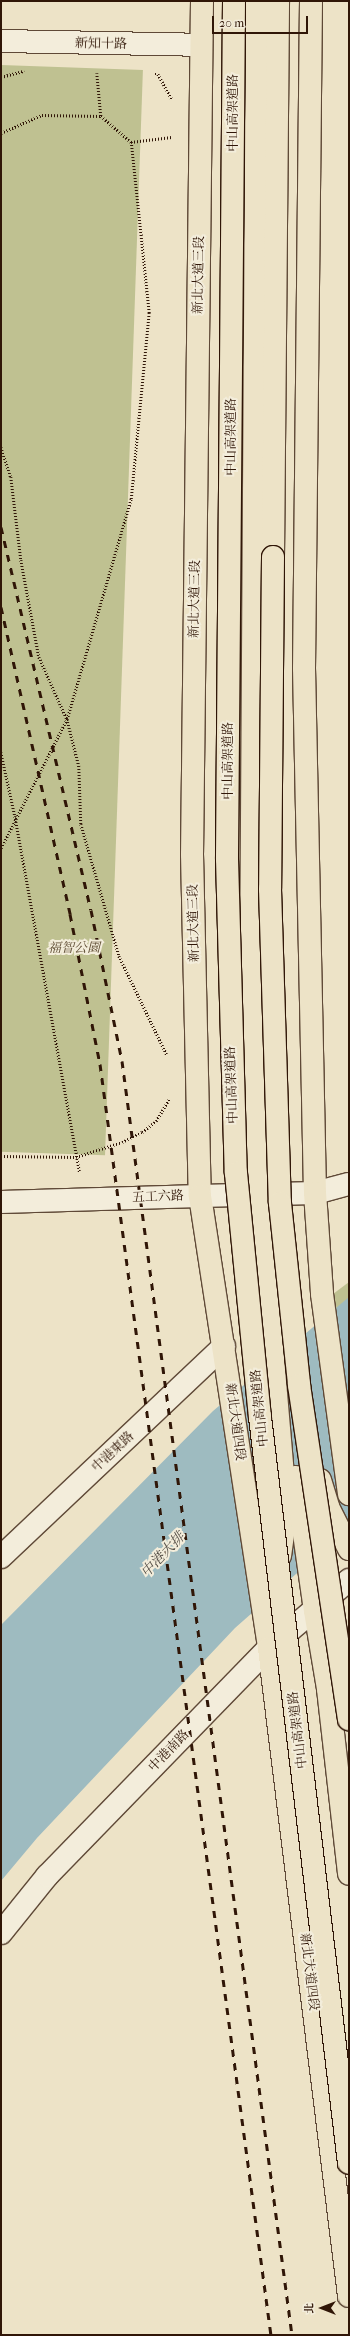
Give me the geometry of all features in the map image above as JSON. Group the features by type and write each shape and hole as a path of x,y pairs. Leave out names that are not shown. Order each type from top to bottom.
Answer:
{"main road":[{"name":"新北大道三段","path":"200,1196 192,854 202,1"},
{"name":"中山高架道路","path":"234,1 227,860 236,1173 260,1417 349,2163"},
{"path":"257,1 251,986 259,1195"},
{"path":"278,1 270,889 274,1078 280,1203 288,1294 299,1385 349,1719"},
{"path":"310,1 304,668 315,1193 322,1294 349,1494"},
{"name":"新北大道四段","path":"259,1195 286,1513 269,1637"},
{"name":"新北大道四段","path":"200,1196 269,1637 349,2296"},
{"name":"新北大道四段","path":"264,1252 315,1611 328,1689 349,1874"},
{"name":"新北大道四段","path":"276,1329 328,1507 349,1549"}],"street":[{"name":"新知十路","path":"1,41 201,45"},
{"name":"五工六路","path":"1,1202 315,1193 349,1184"},
{"name":"中港東路","path":"1,1557 224,1346"},
{"name":"中港南路","path":"1,1934 47,1876 269,1637 315,1611 349,1580"}],"path":[{"path":"9,70 31,71"},
{"path":"1,77 24,71"},
{"path":"89,73 104,73"},
{"path":"96,73 101,116"},
{"path":"150,74 158,74 172,98 172,106"},
{"path":"1,133 42,115 101,116 131,142 139,193 149,313 131,499 67,719 15,816 1,848"},
{"path":"172,129 172,145"},
{"path":"131,142 172,137"},
{"path":"1,447 10,477 21,560 39,657 67,719 79,766 81,824 119,956 168,1058"},
{"path":"1,752 15,816 76,1157 86,1199"},
{"path":"1,1156 76,1157 122,1142 142,1132 156,1121 172,1094"}],"green space":[{"name":"福智公園","path":"1,65 143,70 105,1155 1,1152"},
{"path":"349,1282 349,1398 333,1294"}],"water":[{"name":"中港大排","path":"349,1297 349,1527 235,1628 37,1838 1,1881 1,1625 213,1411"}],"railway":[{"path":"1,527 91,910 122,1061 292,2335"},
{"path":"1,607 70,914 100,1064 271,2335"}]}
